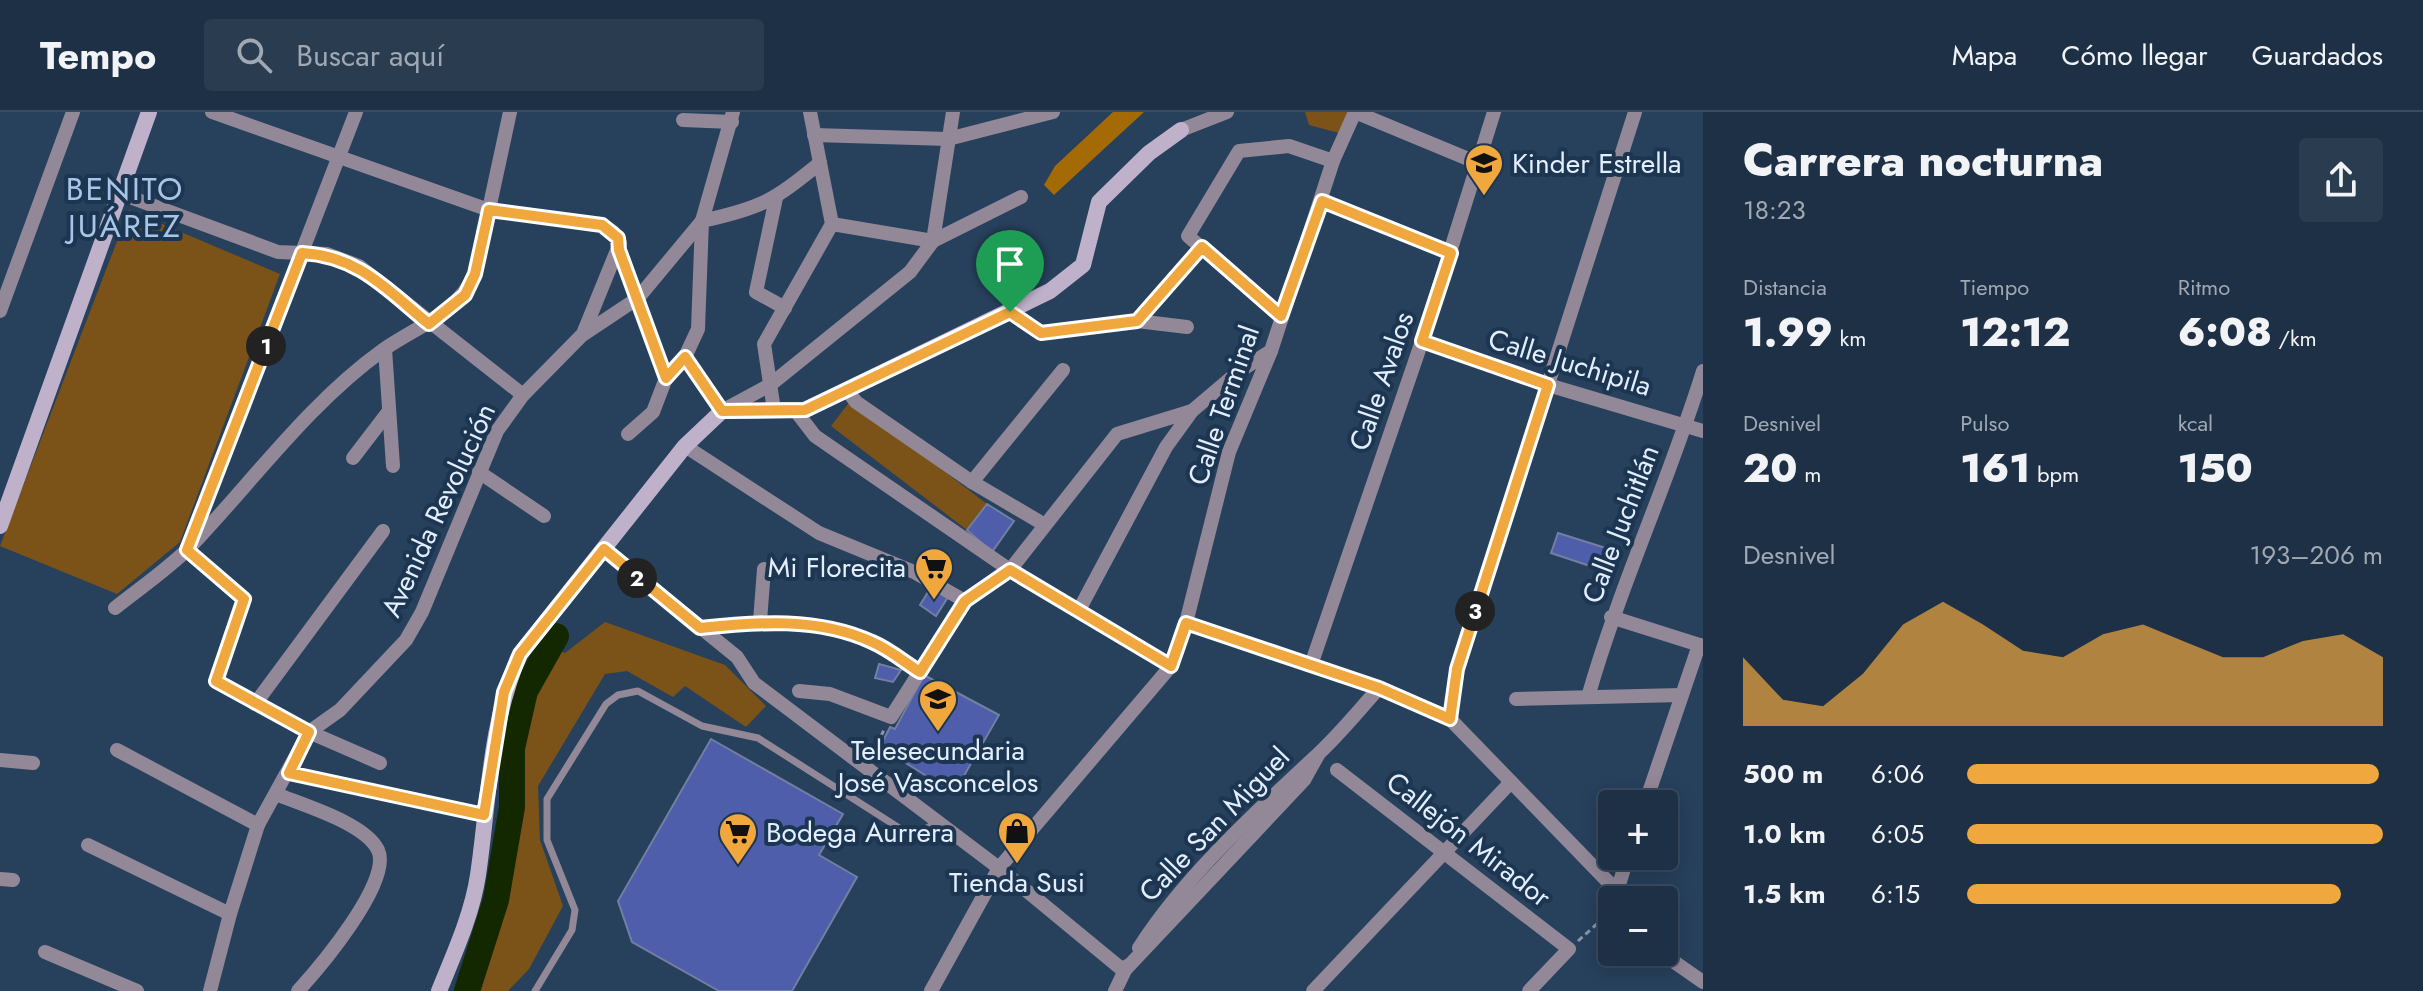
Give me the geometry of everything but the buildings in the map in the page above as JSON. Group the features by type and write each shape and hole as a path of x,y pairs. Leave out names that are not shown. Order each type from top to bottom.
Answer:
{"street":[{"path":"0,311 73,112"},
{"path":"0,526 149,112"},
{"path":"212,112 489,210 602,225 618,238 619,250 666,378"},
{"path":"187,550 356,112"},
{"path":"115,608 187,550 344,382 385,349 429,324 465,295 475,274 510,112"},
{"path":"774,410 764,344 832,224 810,112"},
{"path":"933,241 953,112"},
{"path":"814,135 948,139 1053,112"},
{"path":"1181,130 1194,112"},
{"path":"722,411 805,410 1050,291 1083,265 1099,202 1149,153 1181,130 1227,112"},
{"path":"1355,112 1478,163"},
{"name":"Calle Terminal","path":"1171,666 1186,623 1229,452 1271,351 1333,161 1355,112"},
{"name":"Calle Avalos","path":"1311,665 1422,341 1494,112"},
{"path":"1457,669 1635,112"},
{"path":"628,434 653,412 666,378 685,357 698,329 702,221 732,117 683,120"},
{"path":"1281,316 1188,236 1239,151 1289,146 1333,161"},
{"path":"583,334 638,298 702,221 751,211 776,198 820,163"},
{"path":"119,193 278,252 327,254 359,266 523,395"},
{"path":"439,991 463,930 478,877 484,815 504,692 520,654 685,446 722,411 770,385 910,272 933,241 1021,197"},
{"path":"776,198 756,292 785,308"},
{"path":"1322,201 1451,253"},
{"path":"832,224 933,241"},
{"path":"1137,321 1202,247"},
{"name":"Avenida Revolución","path":"210,991 258,825 309,732 340,710 406,640 422,612 497,431 523,395 583,334 619,250"},
{"path":"1010,312 1041,333 1137,321 1187,327"},
{"name":"Calle Juchipila","path":"1422,341 1548,385 1703,431"},
{"path":"385,349 393,466"},
{"path":"1079,610 1166,447 1192,411 1238,372 1271,351"},
{"path":"685,357 722,411"},
{"path":"972,482 1063,370"},
{"name":"Calle Juchitlán","path":"1588,697 1611,617 1686,425 1703,371"},
{"path":"847,390 856,402 972,482 1045,525"},
{"path":"795,410 815,436 1010,570 1171,666 999,868 931,991"},
{"path":"353,458 389,411"},
{"path":"799,691 830,694 891,717 965,601 1010,570 1117,434 1192,411"},
{"path":"685,446 819,533 914,572 965,601"},
{"path":"479,472 544,516"},
{"path":"255,704 383,531"},
{"path":"604,549 737,657 754,683 999,868 1124,971"},
{"path":"187,550 244,599 216,681 309,732 380,763"},
{"path":"760,621 764,569"},
{"path":"1611,617 1701,646 1650,790"},
{"path":"700,628 760,621 815,625 872,642 920,672"},
{"path":"1186,623 1379,688 1450,719 1511,782 1598,888"},
{"name":"Calle San Miguel","path":"1115,991 1124,971 1180,892 1296,773 1318,755 1379,688"},
{"path":"1516,699 1681,695"},
{"path":"117,750 258,825"},
{"path":"0,760 33,763"},
{"name":"Callejón Mirador","path":"1337,770 1569,949"},
{"path":"289,773 484,815"},
{"path":"1313,991 1511,782"},
{"path":"276,794 358,829 378,850 381,871 331,956 298,991"},
{"path":"88,845 230,914"},
{"path":"1529,991 1569,949"},
{"path":"45,952 137,991"},
{"path":"1678,965 1703,982"}],"lane":[{"path":"535,990 572,930 575,910 547,840 547,799 606,704 618,695 638,691 702,726 758,738 907,833 915,834 937,823"}],"path":[{"path":"1450,719 1457,669"},
{"path":"865,768 891,717"},
{"path":"1569,949 1598,919"}],"shaded area":[{"path":"1113,112 1144,112 1054,195 1044,185 1055,166"},
{"path":"1305,112 1348,112 1339,133 1309,125"},
{"path":"129,210 280,274 180,542 117,594 0,546"},
{"path":"851,400 987,504 967,530 831,426"},
{"path":"605,622 725,665 766,706 746,727 685,686 673,697 627,671 605,674 538,786 540,840 563,906 529,969 508,991 472,991 501,901 515,810 516,749 529,693 555,649 565,653"}],"waterway":[{"path":"467,991 496,900 512,807 512,748 525,691 556,636"}],"place":[{"name":"Kinder Estrella","path":"1484,197"},
{"name":"Mi Florecita","path":"934,601"},
{"name":"Telesecundaria José Vasconcelos","path":"938,733"},
{"name":"Tienda Susi","path":"1017,865"},
{"name":"Bodega Aurrera","path":"738,866"}],"district":[{"name":"BENITO JUÁREZ","path":"125,208"}],"route":[{"path":"1322,201 1451,253 1422,341 1548,385 1457,669 1450,719 1379,688 1186,623 1171,666 1010,570 965,601 920,672 872,642 815,625 760,621 700,628 604,549 546,617 520,654 504,692 484,815 289,773 309,732 216,681 244,599 187,550 302,253 327,254 359,266 429,324 465,295 475,274 489,210 602,225 618,238 619,250 666,378 685,357 722,411 805,410 1010,312 1041,333 1137,321 1202,247 1281,316 1322,201"}]}
